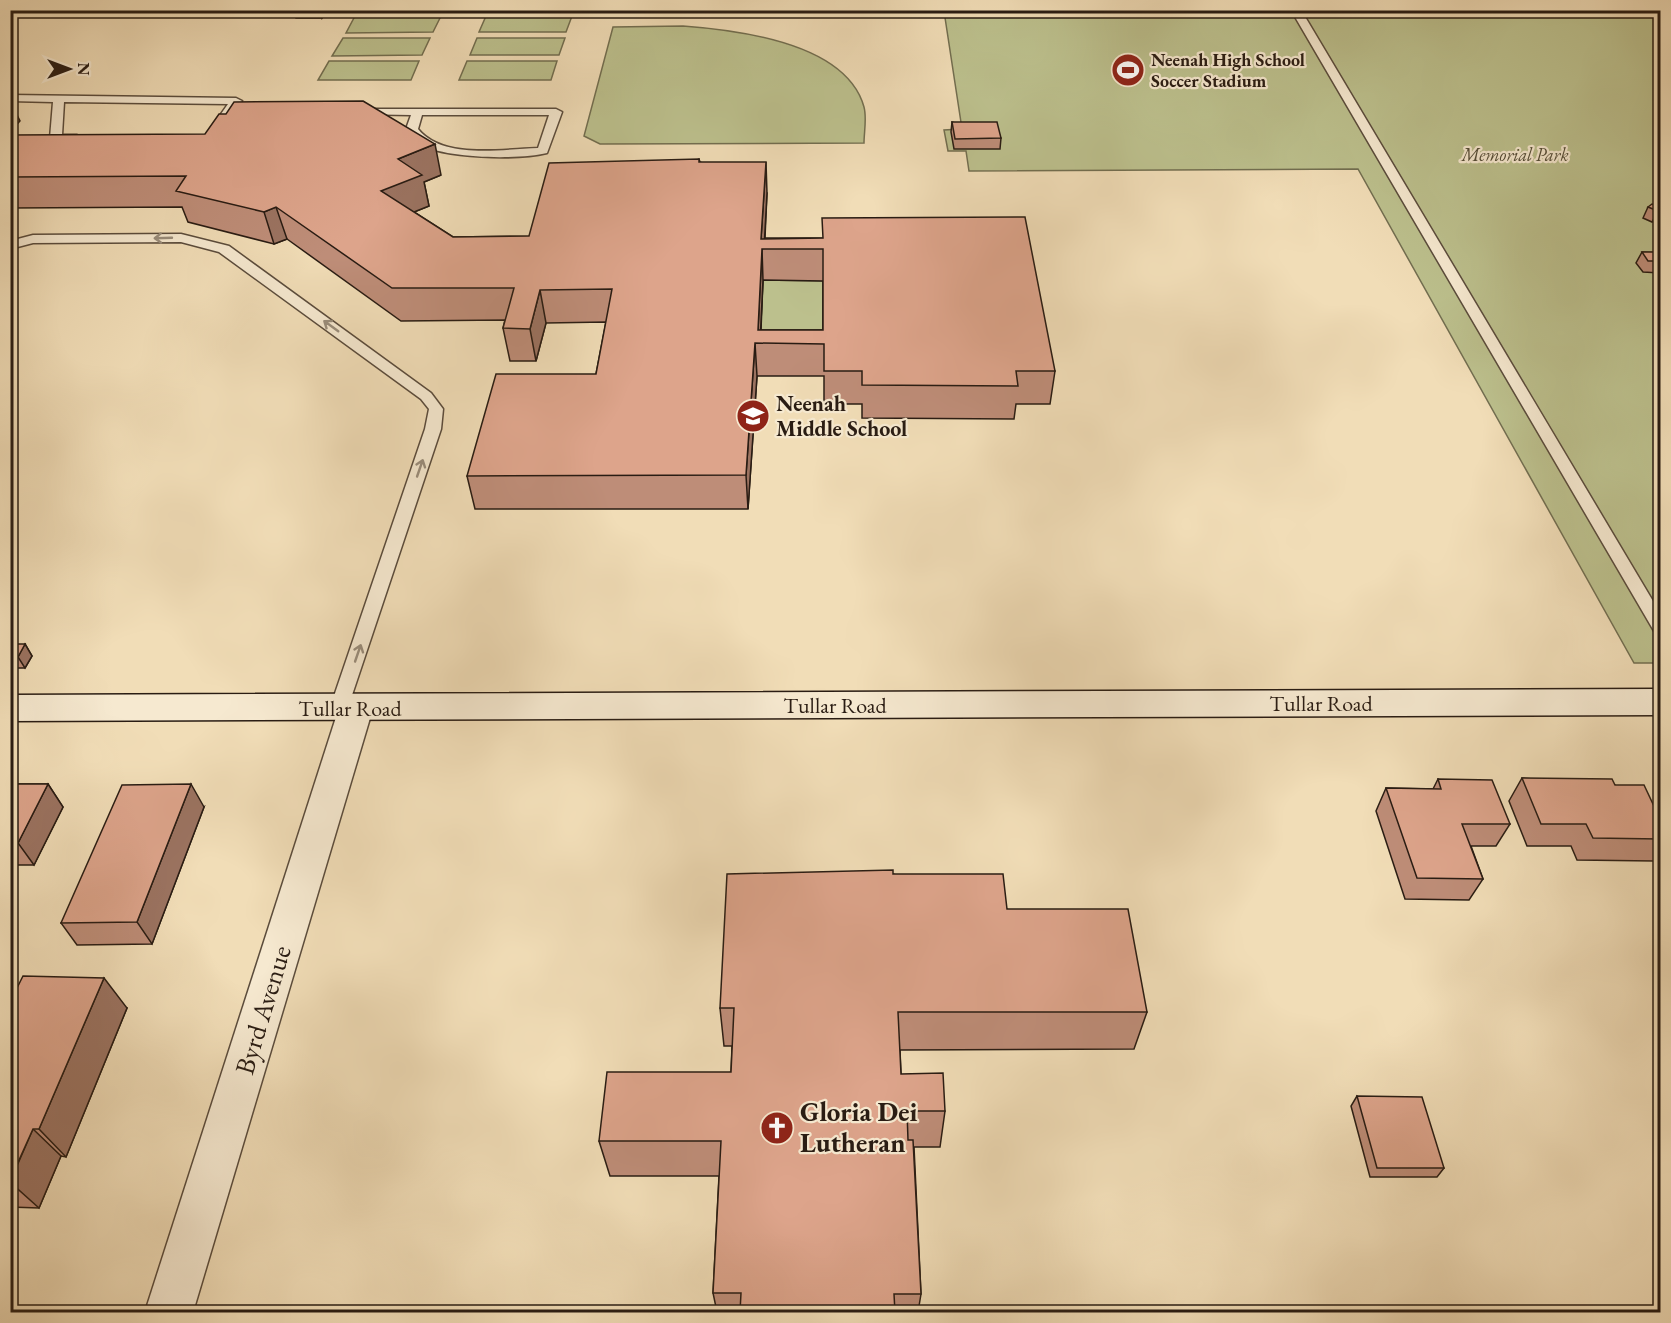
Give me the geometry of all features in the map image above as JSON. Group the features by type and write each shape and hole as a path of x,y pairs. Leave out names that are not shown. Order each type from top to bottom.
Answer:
{"main road":[{"name":"Tullar Road","path":"10,708 1660,702"},
{"name":"Byrd Avenue","path":"169,1312 348,708"}],"lane":[{"path":"1296,10 1660,627"},
{"path":"10,98 236,101 217,129"},
{"path":"59,100 56,138 92,138"},
{"path":"229,112 249,112"},
{"path":"338,112 418,112 556,112 543,151 438,149 420,142 415,136 412,129 418,112"},
{"path":"10,245 33,239 181,238 224,249 426,396 436,409 433,429 348,708"}],"green space":[{"name":"Memorial Park","path":"944,11 1660,11 1660,663 1634,663 1358,169 969,171 966,151 948,151 944,130 962,129"},
{"path":"355,16 441,16 433,32 346,33"},
{"path":"486,16 572,16 566,32 479,32"},
{"path":"683,26 732,31 787,44 813,54 836,68 853,85 864,107 864,143 600,144 584,136 613,27"},
{"path":"343,38 430,38 422,55 332,56"},
{"path":"477,38 565,38 559,55 470,55"},
{"path":"329,61 419,61 411,80 318,80"},
{"path":"467,61 557,61 551,80 459,80"},
{"path":"763,280 823,281 823,363 759,363"}],"building":[{"path":"363,101 435,144 398,159 422,175 381,191 453,237 529,236 549,163 699,159 699,162 766,162 761,239 823,238 822,218 1025,217 1055,371 1016,371 1018,386 862,385 862,371 824,371 824,344 755,343 746,475 467,476 496,374 596,374 612,289 540,290 530,329 503,328 514,288 392,288 276,207 264,212 176,191 186,176 10,177 10,135 205,134 219,114 226,114 234,102","holes":["762,249 823,249 823,330 758,330"]},
{"path":"952,122 997,122 1001,138 955,139"},
{"path":"1652,204 1660,207 1658,211 1648,207"},
{"path":"1642,252 1660,252 1660,261 1648,261"},
{"path":"16,644 25,644 18,657 10,656 10,654"},
{"path":"1522,778 1612,779 1615,785 1644,785 1660,819 1660,839 1593,838 1586,824 1541,824"},
{"path":"1438,779 1492,780 1510,824 1462,824 1483,879 1417,878 1386,788 1441,789"},
{"path":"10,784 48,784 18,843 10,843"},
{"path":"191,784 137,922 61,923 122,785"},
{"name":"Gloria Dei Lutheran","path":"893,870 893,874 1003,874 1007,909 1128,909 1147,1012 898,1012 901,1074 943,1073 945,1111 907,1111 908,1140 913,1140 921,1294 894,1294 895,1312 740,1312 741,1293 713,1293 721,1141 599,1141 607,1072 731,1072 734,1008 720,1008 727,874"},
{"path":"23,976 104,978 39,1129 33,1129 10,1180 10,1002"},
{"path":"1357,1096 1422,1097 1444,1168 1377,1168"}],"place":[{"name":"Neenah High School Soccer Stadium","path":"1128,70"},
{"name":"Neenah Middle School","path":"753,416"},
{"name":"Gloria Dei Lutheran","path":"777,1128"}]}
